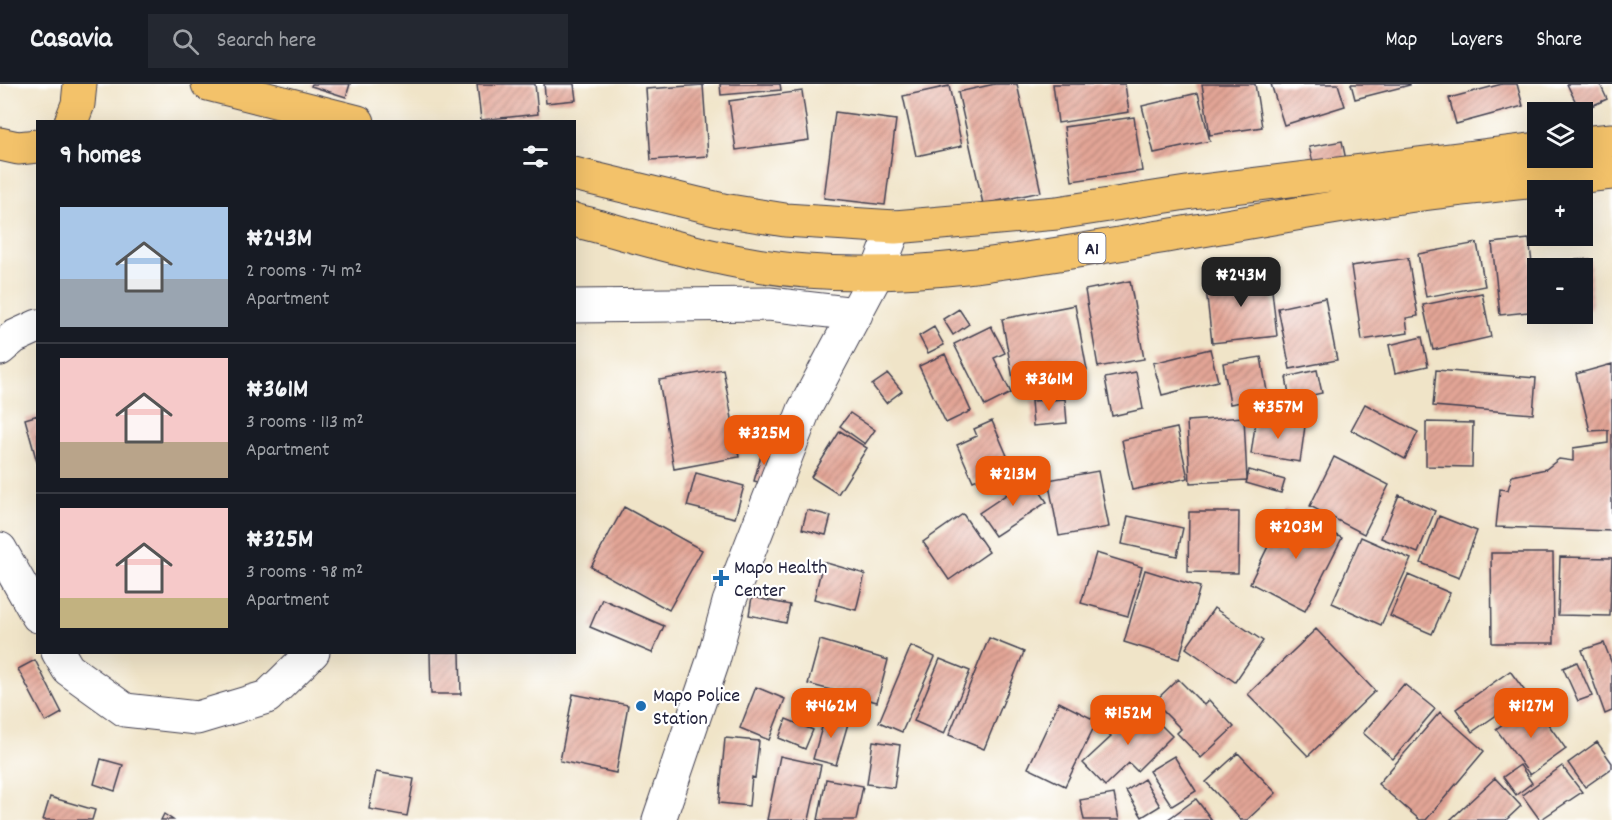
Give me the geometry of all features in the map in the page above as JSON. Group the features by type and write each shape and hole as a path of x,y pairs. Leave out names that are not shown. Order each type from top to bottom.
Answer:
{"highway":[{"path":"72,120 78,104 80,84"},
{"path":"208,84 350,120"},
{"path":"1593,142 1612,140"},
{"path":"0,144 18,148 36,146"},
{"name":"A1","path":"576,174 723,210 848,226 895,227 1057,213 1193,192 1527,150"},
{"name":"A1","path":"576,221 696,253 755,264 805,271 877,273 929,271 1009,261 1422,194 1612,173"}],"street":[{"path":"659,820 713,661 729,602 804,410 877,273 895,227"},
{"path":"576,306 769,304 856,314"},
{"path":"0,349 14,337 36,327"},
{"path":"0,549 36,612"},
{"path":"59,654 68,669 125,710 197,718 267,698 311,654"}],"building":[{"path":"312,84 350,84 346,97 311,86"},
{"path":"477,84 535,84 538,114 481,120"},
{"path":"544,84 574,84 576,100 546,103"},
{"path":"720,84 780,84 781,90 721,95"},
{"path":"995,84 1017,84 1041,192 983,204 958,92"},
{"path":"1053,84 1125,84 1129,112 1058,123"},
{"path":"1202,84 1255,84 1262,127 1210,135"},
{"path":"1271,84 1338,84 1345,106 1284,125"},
{"path":"1351,84 1410,84 1410,85 1355,99"},
{"path":"1502,84 1517,84 1523,106 1456,124 1449,98"},
{"path":"1567,84 1600,84 1607,99 1593,105 1593,102 1576,102"},
{"path":"703,85 708,156 651,160 646,89"},
{"path":"949,86 962,146 916,156 903,96"},
{"path":"802,91 809,140 736,150 729,101"},
{"path":"1198,93 1210,141 1154,153 1142,106"},
{"path":"835,112 896,120 885,205 824,198"},
{"path":"1134,117 1142,171 1072,181 1064,127"},
{"path":"1342,141 1346,160 1314,166 1309,147"},
{"path":"1527,239 1531,258 1527,258 1527,312 1500,315 1492,243"},
{"path":"1477,243 1485,286 1426,297 1418,254"},
{"path":"1408,258 1418,316 1406,318 1408,333 1362,340 1351,266"},
{"path":"1270,272 1277,336 1212,343 1205,279"},
{"path":"1130,281 1144,359 1098,367 1085,290"},
{"path":"1482,293 1491,337 1433,350 1423,305"},
{"path":"1325,298 1337,360 1290,369 1278,308"},
{"path":"1075,305 1087,370 1014,384 1002,319"},
{"path":"959,309 969,324 953,335 943,319"},
{"path":"991,326 1005,353 994,358 1011,393 985,406 954,344"},
{"path":"934,327 944,345 928,353 919,336"},
{"path":"1422,337 1428,366 1395,373 1389,345"},
{"path":"1210,349 1218,381 1162,395 1153,363"},
{"path":"945,354 971,411 946,423 919,366"},
{"path":"1261,357 1268,397 1230,404 1223,363"},
{"path":"1612,364 1612,531 1496,527 1500,489 1508,490 1512,476 1546,469 1559,459 1573,461 1573,448 1608,443 1608,430 1590,431 1576,374"},
{"path":"723,369 739,457 674,469 659,380"},
{"path":"1317,370 1322,393 1290,400 1286,377"},
{"path":"1436,370 1536,378 1533,414 1433,406"},
{"path":"1136,372 1143,409 1112,416 1105,378"},
{"path":"888,374 902,391 886,403 872,385"},
{"path":"1065,399 1067,423 1033,426 1031,401"},
{"path":"1365,404 1418,432 1405,459 1351,430"},
{"path":"850,413 875,430 865,444 840,426"},
{"path":"36,416 36,458 25,419"},
{"path":"1244,417 1247,480 1190,483 1187,421"},
{"path":"1256,419 1305,426 1300,462 1251,454"},
{"path":"992,421 1008,458 1002,461 1004,468 973,481 957,445 977,436 974,429"},
{"path":"1426,422 1473,423 1472,467 1426,466"},
{"path":"1177,428 1188,478 1132,490 1122,440"},
{"path":"840,431 867,448 838,494 811,477"},
{"path":"763,448 775,451 766,484 754,481"},
{"path":"1334,457 1389,485 1364,534 1310,506"},
{"path":"1249,470 1285,480 1281,493 1246,483"},
{"path":"1098,471 1109,527 1059,536 1048,480"},
{"path":"696,473 744,486 735,518 687,506"},
{"path":"1031,478 1047,502 995,536 979,513"},
{"path":"1399,495 1435,511 1418,553 1381,538"},
{"path":"624,507 702,550 669,610 591,567"},
{"path":"807,510 831,516 826,535 802,529"},
{"path":"1286,510 1342,538 1305,611 1250,583"},
{"path":"1189,512 1239,512 1238,573 1188,572"},
{"path":"963,514 989,552 949,580 923,542"},
{"path":"1128,516 1183,528 1177,556 1122,544"},
{"path":"1439,516 1477,531 1459,578 1421,563"},
{"path":"1361,537 1411,559 1381,625 1332,603"},
{"path":"1096,553 1142,567 1128,616 1081,603"},
{"path":"1491,553 1553,553 1554,643 1492,643"},
{"path":"1560,557 1612,558 1610,616 1558,615"},
{"path":"823,562 865,574 856,610 814,599"},
{"path":"1145,570 1200,587 1179,659 1124,642"},
{"path":"1408,575 1450,593 1432,634 1390,616"},
{"path":"752,597 790,605 786,623 749,615"},
{"path":"602,599 664,626 652,653 590,627"},
{"path":"1214,608 1263,641 1235,682 1186,648"},
{"path":"1316,629 1375,691 1308,756 1248,694"},
{"path":"989,638 1024,652 984,749 949,735"},
{"path":"820,640 888,660 877,702 808,684"},
{"path":"1604,643 1612,664 1612,711 1605,714 1582,650"},
{"path":"911,646 935,657 902,732 879,722"},
{"path":"430,654 460,654 461,694 431,694"},
{"path":"940,659 970,671 944,734 914,721"},
{"path":"35,660 62,713 46,722 18,669"},
{"path":"1577,662 1592,696 1578,701 1563,668"},
{"path":"1510,671 1527,694 1472,732 1456,709"},
{"path":"1178,679 1204,705 1209,700 1234,727 1201,758 1177,733 1181,729 1154,702"},
{"path":"1404,684 1435,709 1393,759 1363,733"},
{"path":"756,687 785,699 769,740 740,728"},
{"path":"573,694 628,705 616,773 560,761"},
{"path":"1059,702 1097,721 1065,786 1028,768"},
{"path":"1533,703 1566,749 1530,775 1496,729"},
{"path":"1140,704 1172,736 1137,771 1129,763 1105,786 1083,763 1111,737 1108,734"},
{"path":"1440,712 1484,751 1426,820 1420,820 1378,784"},
{"path":"826,713 849,720 836,765 813,759"},
{"path":"786,719 813,730 805,749 779,738"},
{"path":"725,738 759,741 749,806 719,803"},
{"path":"873,741 900,745 894,788 867,784"},
{"path":"1597,742 1612,763 1612,768 1585,787 1568,763"},
{"path":"1238,753 1276,793 1247,820 1241,820 1206,782"},
{"path":"780,756 821,765 809,820 767,820"},
{"path":"1174,756 1196,791 1172,806 1149,771"},
{"path":"101,759 123,765 115,791 94,784"},
{"path":"1520,765 1532,783 1516,795 1503,777"},
{"path":"1562,766 1582,792 1540,820 1522,795"},
{"path":"376,772 414,779 407,816 369,809"},
{"path":"1495,778 1521,806 1506,820 1450,820"},
{"path":"826,779 863,786 856,820 818,820"},
{"path":"1144,779 1160,806 1142,817 1126,791"},
{"path":"1114,794 1119,820 1084,820 1080,800"},
{"path":"50,797 95,810 92,820 43,820"},
{"path":"1196,799 1212,820 1167,820"},
{"path":"164,814 173,820 161,820"}],"place":[{"name":"Mapo Health Center","path":"721,578"},
{"name":"Mapo Police Station","path":"641,706"}]}
